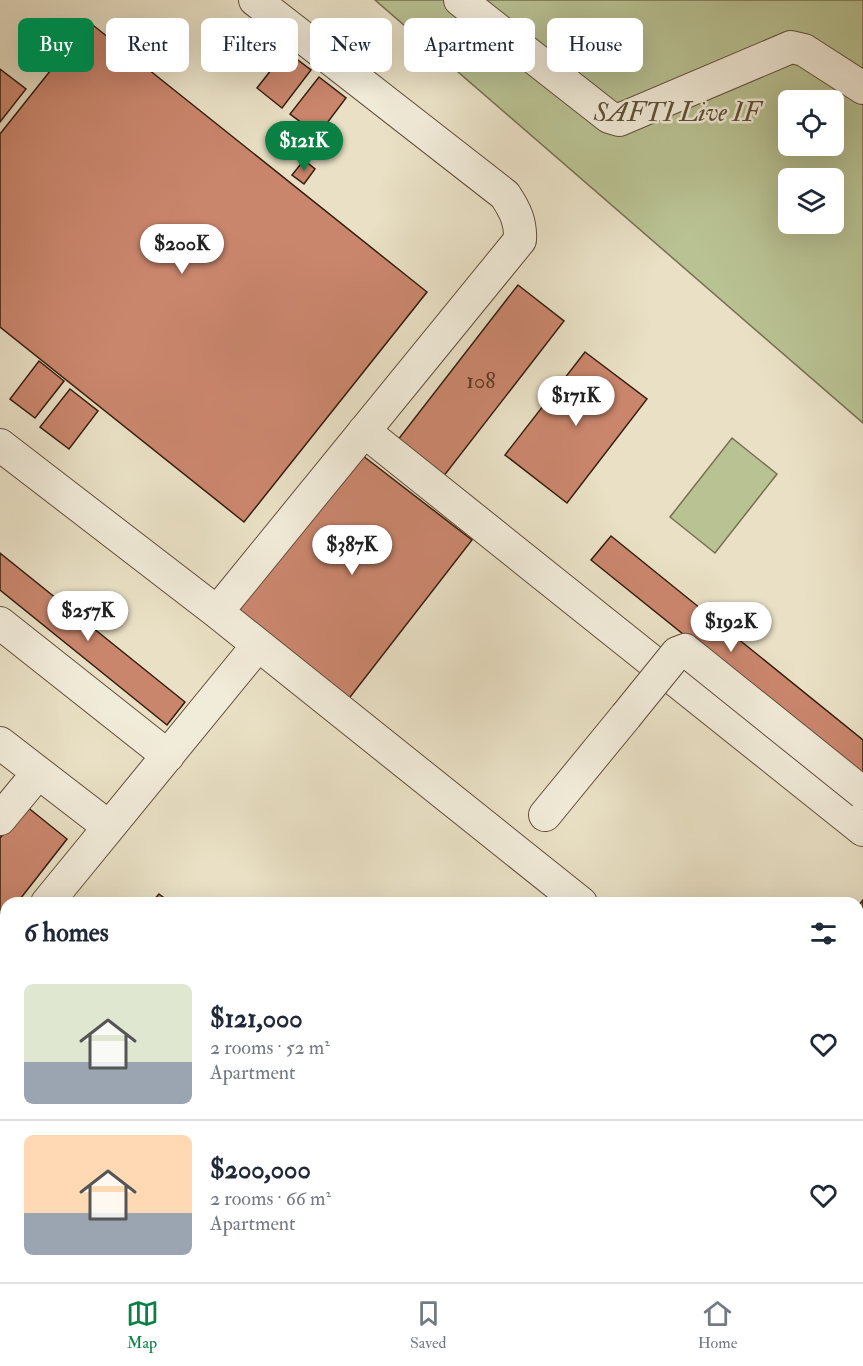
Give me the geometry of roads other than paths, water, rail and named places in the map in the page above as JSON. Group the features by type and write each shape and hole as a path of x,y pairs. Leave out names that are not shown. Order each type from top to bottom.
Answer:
{"lane":[{"path":"217,612 520,240 520,228 515,210 505,195 255,0"},
{"path":"460,0 609,117 619,120 791,47 804,50 863,88"},
{"path":"364,430 863,830"},
{"path":"0,445 217,612 573,897"},
{"path":"0,623 168,756"},
{"path":"53,897 258,645"},
{"path":"545,815 677,653 685,650 863,793"},
{"path":"0,743 109,827"},
{"path":"0,819 38,773"}],"park label":[{"name":"SAFTI Live IF","path":"677,113"}]}
